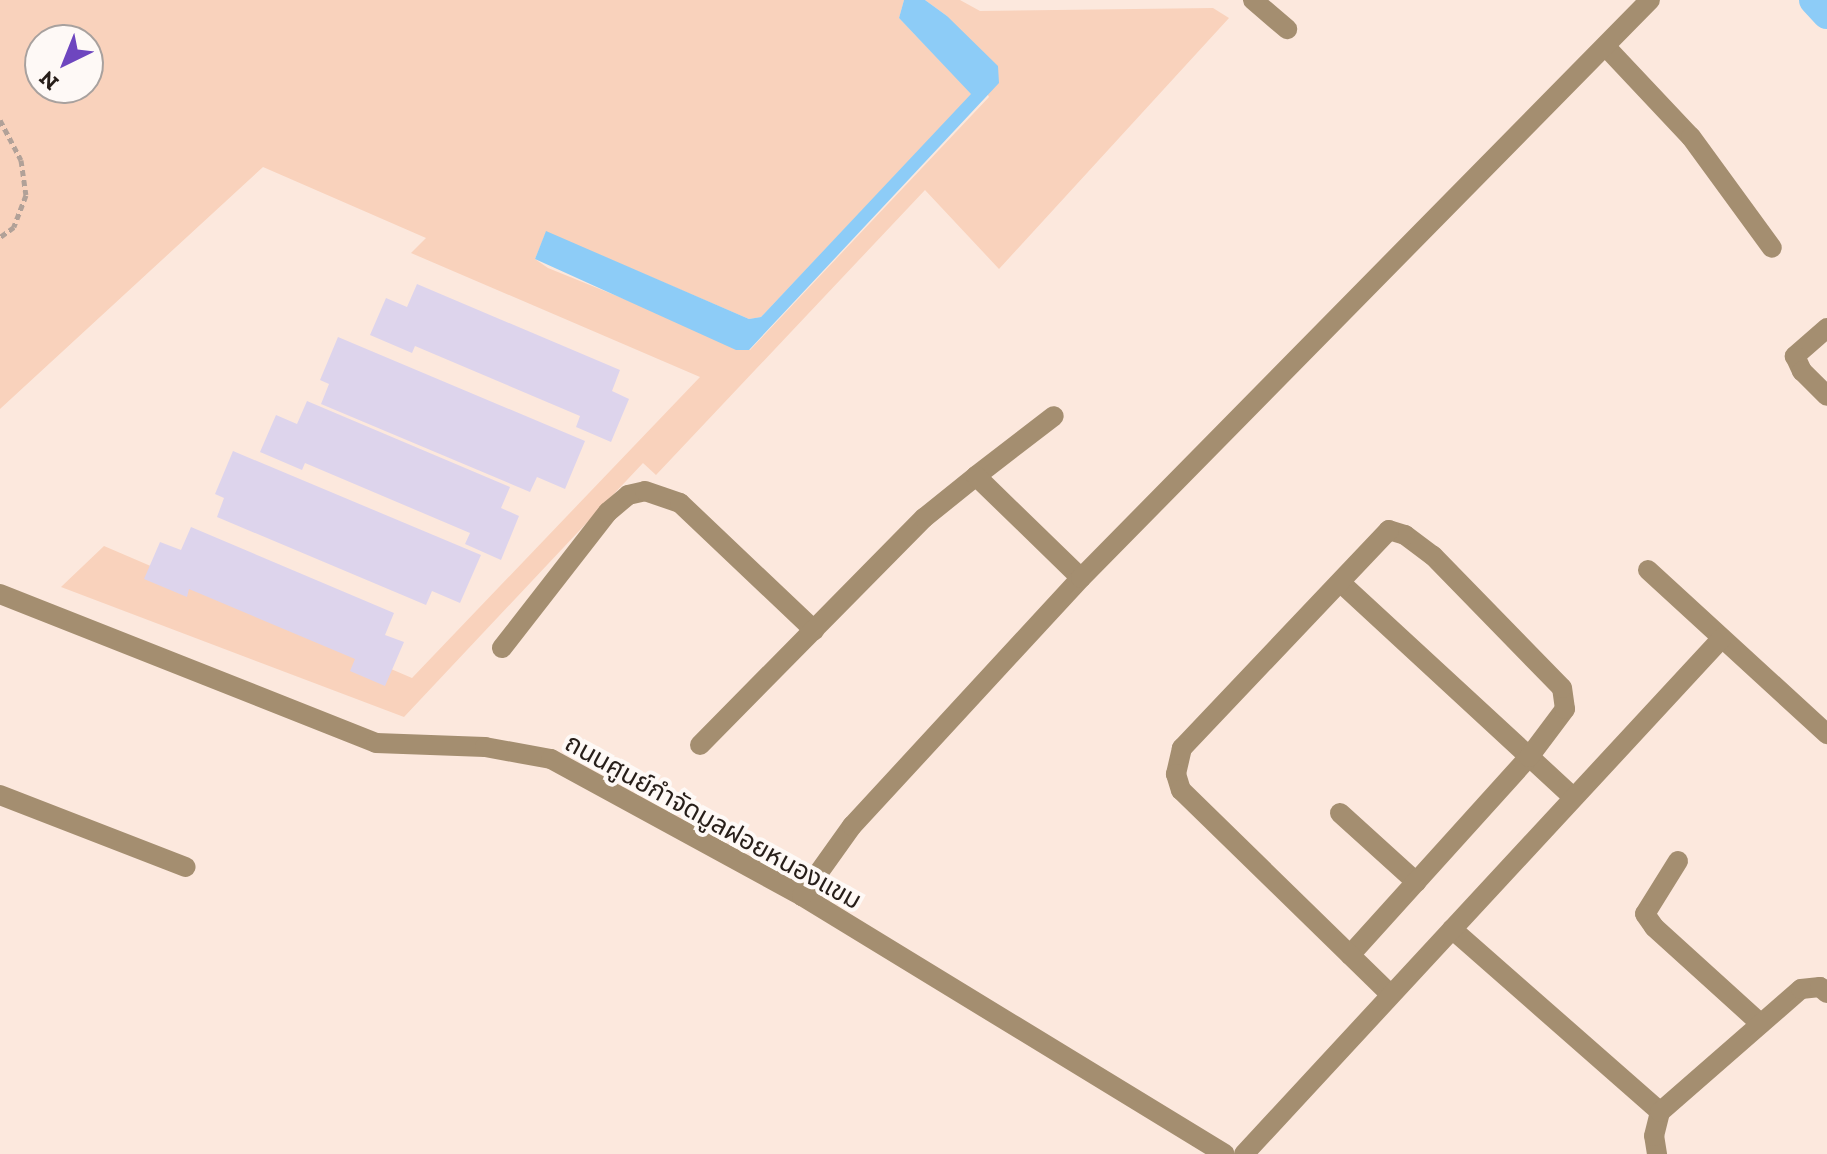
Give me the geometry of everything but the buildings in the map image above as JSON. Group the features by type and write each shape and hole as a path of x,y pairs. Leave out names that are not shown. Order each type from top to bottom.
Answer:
{"street":[{"path":"1253,0 1287,29"},
{"path":"802,896 852,826 1081,578 1607,48 1650,0"},
{"path":"1607,48 1691,137 1772,248"},
{"path":"1827,328 1795,356 1802,371 1827,396"},
{"path":"700,745 924,518 1054,416"},
{"path":"976,476 1081,578"},
{"path":"502,648 608,512 628,495 645,491 680,503 814,630"},
{"path":"1350,955 1529,757 1565,709 1562,688 1433,556 1405,535 1389,530 1182,748 1176,774 1181,790 1350,955 1391,995"},
{"path":"1648,570 1827,734"},
{"path":"1341,583 1573,797"},
{"name":"ถนนศูนย์กำจัดมูลฝอยหนองแขม","path":"0,594 376,743 485,747 551,759 802,896 1225,1154"},
{"path":"1244,1154 1722,638"},
{"path":"0,795 186,867"},
{"path":"1340,813 1416,882"},
{"path":"1678,861 1645,914 1654,927 1761,1024"},
{"path":"1452,929 1660,1112"},
{"path":"1657,1154 1654,1136 1660,1112 1801,989 1820,987 1827,993"}],"path":[{"path":"0,120 21,160 26,195 14,227 0,237"}],"shaded area":[{"path":"0,0 904,0 899,18 972,94 761,317 749,319 546,232 535,259 548,268 750,350 989,97 947,16 925,0 960,0 980,11 1213,8 1229,18 999,269 925,190 656,475 643,463 404,717 61,587 104,546 412,678 700,377 411,253 426,238 263,167 0,409"}],"water":[{"path":"904,0 925,0 947,16 998,66 999,83 749,350 736,350 535,259 546,231 749,319 761,317 971,94 899,18"}],"waterway":[{"path":"1814,0 1827,14"}]}
